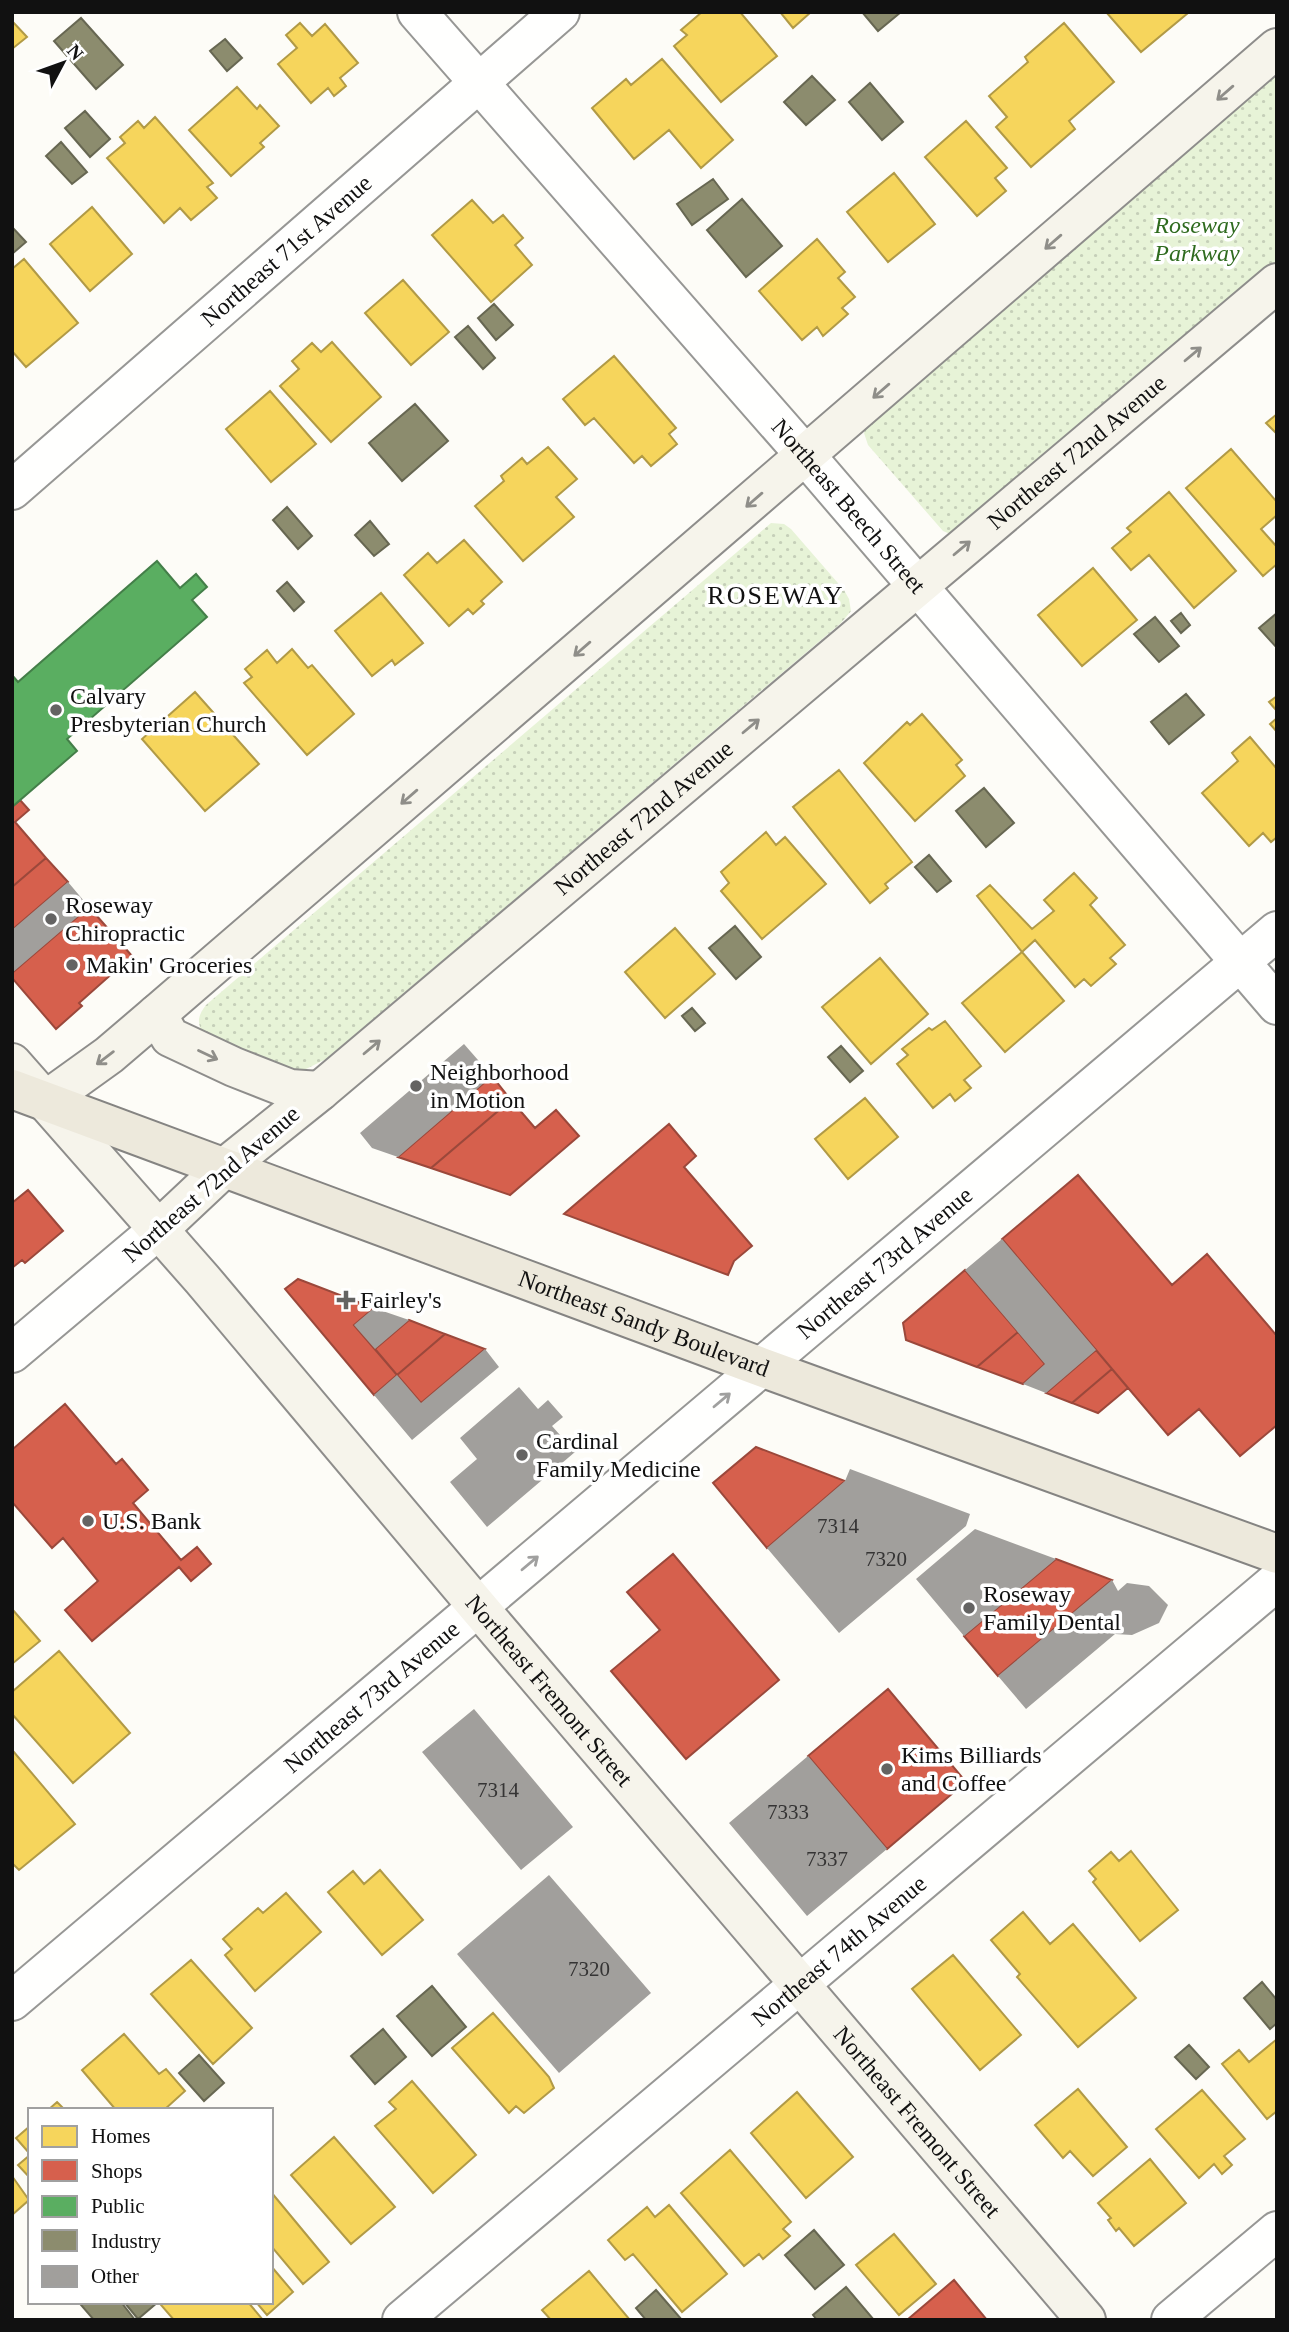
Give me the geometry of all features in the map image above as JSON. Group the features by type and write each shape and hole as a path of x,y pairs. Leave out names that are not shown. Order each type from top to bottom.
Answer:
{"main road":[{"name":"Northeast Sandy Boulevard","path":"29,1095 761,1367 1277,1554"}],"street":[{"name":"Northeast Beech Street","path":"417,12 806,456 1277,1005"},
{"name":"Northeast 71st Avenue","path":"12,490 560,12"},
{"path":"29,1095 109,1055 1277,48"},
{"name":"Northeast 72nd Avenue","path":"12,1353 158,1230 224,1168 320,1091 1277,283"},
{"name":"Northeast 73rd Avenue","path":"12,2001 1277,931"},
{"path":"157,1014 170,1037 290,1089 320,1091"},
{"name":"Northeast Fremont Street","path":"12,1063 29,1095 202,1279 1086,2320"},
{"name":"Northeast 74th Avenue","path":"401,2320 1277,1581"},
{"path":"1171,2320 1277,2231"}],"green space":[{"name":"Roseway Parkway","path":"1277,71 1277,270 955,536 943,531 868,445 864,433 867,424"},
{"path":"771,523 784,524 791,529 844,590 851,611 841,623 326,1059 306,1069 288,1069 204,1035 199,1019 206,1005"}],"building: Homes":[{"path":"702,12 740,12 777,56 721,102 674,46 687,35 681,30"},
{"path":"780,12 811,12 793,28"},
{"path":"1106,12 1188,12 1188,13 1141,52"},
{"path":"12,21 27,37 12,49"},
{"path":"300,23 312,36 325,24 358,63 340,78 346,86 334,96 328,88 311,103 278,64 297,48 286,35"},
{"path":"1064,23 1114,82 1069,121 1075,129 1031,167 996,127 1007,117 989,96 1028,62 1025,57"},
{"path":"662,59 733,140 701,168 669,130 634,159 592,108 626,79 631,85"},
{"path":"237,87 257,109 260,105 279,126 260,143 264,147 231,176 189,130"},
{"path":"155,117 213,183 207,187 217,198 191,220 180,208 164,223 107,158 125,143 120,137 138,121 144,128"},
{"path":"966,121 1007,168 995,178 1006,191 977,216 925,157"},
{"path":"894,173 935,224 888,262 847,212"},
{"path":"472,200 493,223 503,215 523,238 515,245 532,265 491,302 432,235"},
{"path":"92,207 132,254 90,291 50,244"},
{"path":"817,239 845,272 838,278 855,297 842,308 848,314 823,336 817,327 802,340 759,291"},
{"path":"24,259 78,323 26,367 12,351 12,269"},
{"path":"403,280 449,332 411,365 365,313"},
{"path":"332,342 381,397 331,442 280,386 299,369 292,361 312,343 321,352"},
{"path":"614,356 676,428 669,434 677,444 651,466 642,456 634,463 594,418 585,425 563,399"},
{"path":"270,391 316,444 271,482 226,429"},
{"path":"1277,414 1277,434 1266,423"},
{"path":"548,447 577,479 556,497 574,517 523,561 475,506 504,481 501,476 522,458 527,464"},
{"path":"1231,449 1277,502 1277,515 1261,529 1277,547 1277,564 1263,576 1186,488"},
{"path":"1169,492 1236,571 1194,608 1149,555 1131,570 1112,548 1131,532 1127,528"},
{"path":"464,540 502,582 481,601 484,604 473,614 468,609 449,626 404,575 428,553 437,563"},
{"path":"1093,568 1137,620 1082,666 1038,615"},
{"path":"381,593 423,643 395,665 392,660 372,676 335,631"},
{"path":"292,649 308,668 312,665 354,714 307,755 244,683 252,677 245,669 267,650 277,663"},
{"path":"195,692 259,764 205,811 142,739"},
{"path":"1277,696 1277,711 1269,702"},
{"path":"922,714 962,760 956,765 965,776 915,821 864,763 907,722 910,725"},
{"path":"1277,718 1277,732 1270,724"},
{"path":"1250,737 1277,769 1277,837 1271,842 1263,833 1249,846 1202,793 1238,761 1232,753"},
{"path":"839,770 912,862 885,884 888,888 870,903 793,807"},
{"path":"766,832 776,845 785,837 826,884 762,939 721,891 729,883 721,872"},
{"path":"1074,873 1097,898 1090,905 1125,945 1110,958 1116,964 1091,986 1084,979 1075,987 1035,940 1022,952 977,896 990,885 1032,929 1054,911 1044,900"},
{"path":"675,928 715,974 665,1018 625,972"},
{"path":"1022,952 1064,1001 1005,1052 962,1003"},
{"path":"880,958 928,1014 871,1064 822,1007"},
{"path":"945,1021 981,1066 964,1080 971,1088 955,1101 950,1094 933,1108 897,1064 908,1055 902,1049 929,1028 932,1030"},
{"path":"865,1098 898,1137 848,1179 815,1139"},
{"path":"12,1609 40,1641 12,1664"},
{"path":"59,1651 130,1733 73,1783 12,1714 12,1692"},
{"path":"13,1751 75,1824 19,1870 12,1863"},
{"path":"1131,1851 1178,1910 1140,1941 1093,1882 1096,1879 1089,1871 1111,1852 1119,1861"},
{"path":"380,1870 423,1920 382,1955 328,1892 353,1871 364,1884"},
{"path":"286,1893 321,1932 255,1991 225,1955 232,1949 223,1939 258,1908 263,1913"},
{"path":"1023,1912 1050,1944 1073,1924 1136,1998 1078,2047 1017,1977 1020,1974 991,1940"},
{"path":"953,1955 1021,2035 980,2070 912,1989"},
{"path":"191,1960 252,2028 213,2064 151,1994"},
{"path":"493,2013 549,2077 554,2088 524,2113 516,2106 509,2113 452,2048"},
{"path":"124,2034 159,2074 166,2069 185,2091 166,2108 114,2108 82,2070"},
{"path":"1277,2039 1277,2111 1267,2119 1222,2064 1239,2050 1249,2062"},
{"path":"412,2081 476,2155 433,2193 375,2126 396,2109 389,2102"},
{"path":"1078,2089 1127,2147 1093,2176 1070,2151 1063,2158 1035,2125"},
{"path":"1202,2090 1245,2139 1224,2156 1232,2165 1222,2174 1214,2164 1199,2178 1156,2129"},
{"path":"797,2092 853,2157 806,2198 751,2133"},
{"path":"57,2102 63,2108 50,2108"},
{"path":"28,2128 28,2152 16,2138"},
{"path":"334,2137 395,2207 351,2244 291,2175"},
{"path":"730,2150 791,2222 783,2229 790,2236 763,2259 759,2254 744,2266 681,2193"},
{"path":"28,2157 28,2176 18,2165"},
{"path":"1150,2159 1186,2203 1134,2246 1119,2228 1116,2231 1108,2220 1111,2218 1098,2203"},
{"path":"12,2176 28,2201 12,2215"},
{"path":"273,2194 329,2262 303,2284 273,2248"},
{"path":"669,2205 727,2274 682,2312 633,2254 625,2260 608,2240 647,2207 655,2217"},
{"path":"894,2234 936,2284 899,2315 856,2265"},
{"path":"273,2268 293,2292 267,2315 258,2304 273,2304"},
{"path":"589,2271 630,2320 551,2320 542,2310"},
{"path":"250,2304 263,2320 174,2320 161,2305"}],"building: Shops":[{"path":"20,800 29,810 15,822 46,858 12,887 12,807"},
{"path":"46,858 68,882 12,930 12,887"},
{"name":"Makin' Groceries","path":"89,907 132,956 79,1003 82,1006 56,1029 12,978 12,973"},
{"path":"492,1076 511,1100 431,1168 398,1157"},
{"path":"511,1100 535,1128 556,1110 579,1136 510,1195 431,1168"},
{"path":"669,1124 696,1156 684,1167 752,1246 734,1261 728,1275 564,1214"},
{"path":"1078,1175 1172,1285 1207,1254 1277,1336 1277,1425 1240,1456 1199,1409 1168,1435 1002,1239"},
{"path":"28,1190 63,1231 25,1263 22,1260 12,1268 12,1203"},
{"path":"965,1270 1018,1332 977,1367 906,1340 903,1323"},
{"name":"Fairley's","path":"298,1279 374,1308 354,1325 397,1375 374,1395 285,1289"},
{"path":"409,1320 445,1334 397,1375 375,1349"},
{"path":"1018,1332 1045,1364 1023,1384 977,1367"},
{"path":"445,1334 485,1349 421,1403 397,1375"},
{"path":"1096,1350 1112,1369 1072,1403 1046,1393"},
{"path":"1112,1369 1128,1388 1098,1413 1072,1403"},
{"name":"U.S. Bank","path":"65,1404 116,1464 122,1459 148,1490 133,1503 181,1560 197,1547 211,1564 191,1581 179,1567 92,1641 65,1610 98,1581 63,1538 52,1548 12,1502 12,1447 13,1449"},
{"path":"756,1447 845,1481 767,1548 713,1483"},
{"path":"673,1554 779,1680 686,1759 611,1671 660,1630 627,1592"},
{"path":"1056,1559 1112,1580 998,1676 964,1636"},
{"name":"Kims Billiards and Coffee","path":"888,1689 966,1782 887,1849 808,1756"},
{"path":"954,2280 987,2320 907,2320"}],"building: Public":[{"name":"Calvary Presbyterian Church","path":"157,561 180,588 196,574 207,587 192,600 207,617 67,739 77,751 12,807 12,675 18,682"}],"building: Industry":[{"path":"862,12 901,12 878,31"},
{"path":"81,18 123,65 96,89 54,41"},
{"path":"225,39 242,58 227,71 210,51"},
{"path":"812,76 835,100 806,125 784,102"},
{"path":"870,83 903,122 882,140 849,102"},
{"path":"85,111 110,139 90,157 65,128"},
{"path":"61,142 87,172 72,184 46,156"},
{"path":"713,179 728,199 692,225 677,204"},
{"path":"742,199 782,246 746,277 707,230"},
{"path":"12,227 26,242 12,254"},
{"path":"494,304 513,325 496,340 478,318"},
{"path":"468,326 495,358 483,369 455,337"},
{"path":"415,404 448,441 402,481 369,443"},
{"path":"287,507 312,536 298,549 273,520"},
{"path":"370,521 389,544 374,556 355,535"},
{"path":"287,582 304,602 294,611 277,591"},
{"path":"1181,613 1190,625 1181,633 1171,621"},
{"path":"1277,613 1277,648 1259,628"},
{"path":"1155,617 1179,646 1159,662 1134,634"},
{"path":"1186,694 1204,715 1169,744 1151,722"},
{"path":"984,788 1014,823 986,847 956,811"},
{"path":"929,855 951,881 937,892 915,867"},
{"path":"735,926 761,957 736,979 709,948"},
{"path":"692,1008 705,1023 695,1031 682,1016"},
{"path":"841,1046 863,1071 850,1082 828,1057"},
{"path":"1262,1982 1277,2000 1277,2023 1270,2029 1244,1998"},
{"path":"432,1986 466,2027 432,2056 397,2016"},
{"path":"383,2029 406,2057 375,2084 351,2056"},
{"path":"1189,2045 1209,2067 1196,2079 1175,2057"},
{"path":"199,2055 224,2083 204,2101 179,2073"},
{"path":"814,2230 844,2265 815,2289 785,2255"},
{"path":"846,2287 874,2320 817,2320 813,2315"},
{"path":"656,2290 682,2320 646,2320 636,2308"},
{"path":"123,2304 135,2320 94,2320 81,2305"},
{"path":"126,2304 156,2304 138,2319"}],"building: Other":[{"name":"Roseway Chiropractic","path":"68,882 89,907 12,973 12,930"},
{"path":"464,1044 492,1076 398,1157 372,1148 360,1133"},
{"path":"1002,1239 1096,1350 1046,1393 1023,1384 1045,1364 965,1270"},
{"path":"374,1308 409,1320 375,1349 354,1325"},
{"path":"485,1349 499,1367 412,1440 374,1395 397,1375 421,1403"},
{"name":"Cardinal Family Medicine","path":"519,1387 538,1409 548,1400 563,1417 552,1426 575,1452 487,1527 450,1482 477,1459 460,1438"},
{"path":"850,1469 970,1514 966,1526 839,1633 767,1548 845,1481"},
{"name":"Roseway Family Dental","path":"975,1529 1056,1559 964,1636 916,1579"},
{"path":"1112,1580 1118,1591 1127,1583 1149,1586 1168,1605 1159,1623 1132,1635 1115,1634 1026,1709 998,1676"},
{"path":"474,1709 573,1827 521,1870 422,1752"},
{"path":"808,1756 887,1849 807,1916 729,1823"},
{"path":"549,1875 651,1993 559,2073 457,1954"}],"place":[{"name":"Calvary Presbyterian Church","path":"56,710"},
{"name":"Roseway Chiropractic","path":"51,919"},
{"name":"Makin' Groceries","path":"72,965"},
{"name":"Neighborhood in Motion","path":"416,1086"},
{"name":"Fairley's","path":"346,1300"},
{"name":"Cardinal Family Medicine","path":"522,1455"},
{"name":"U.S. Bank","path":"88,1521"},
{"name":"Roseway Family Dental","path":"969,1608"},
{"name":"Kims Billiards and Coffee","path":"887,1769"}],"district":[{"name":"ROSEWAY","path":"776,595"}]}
